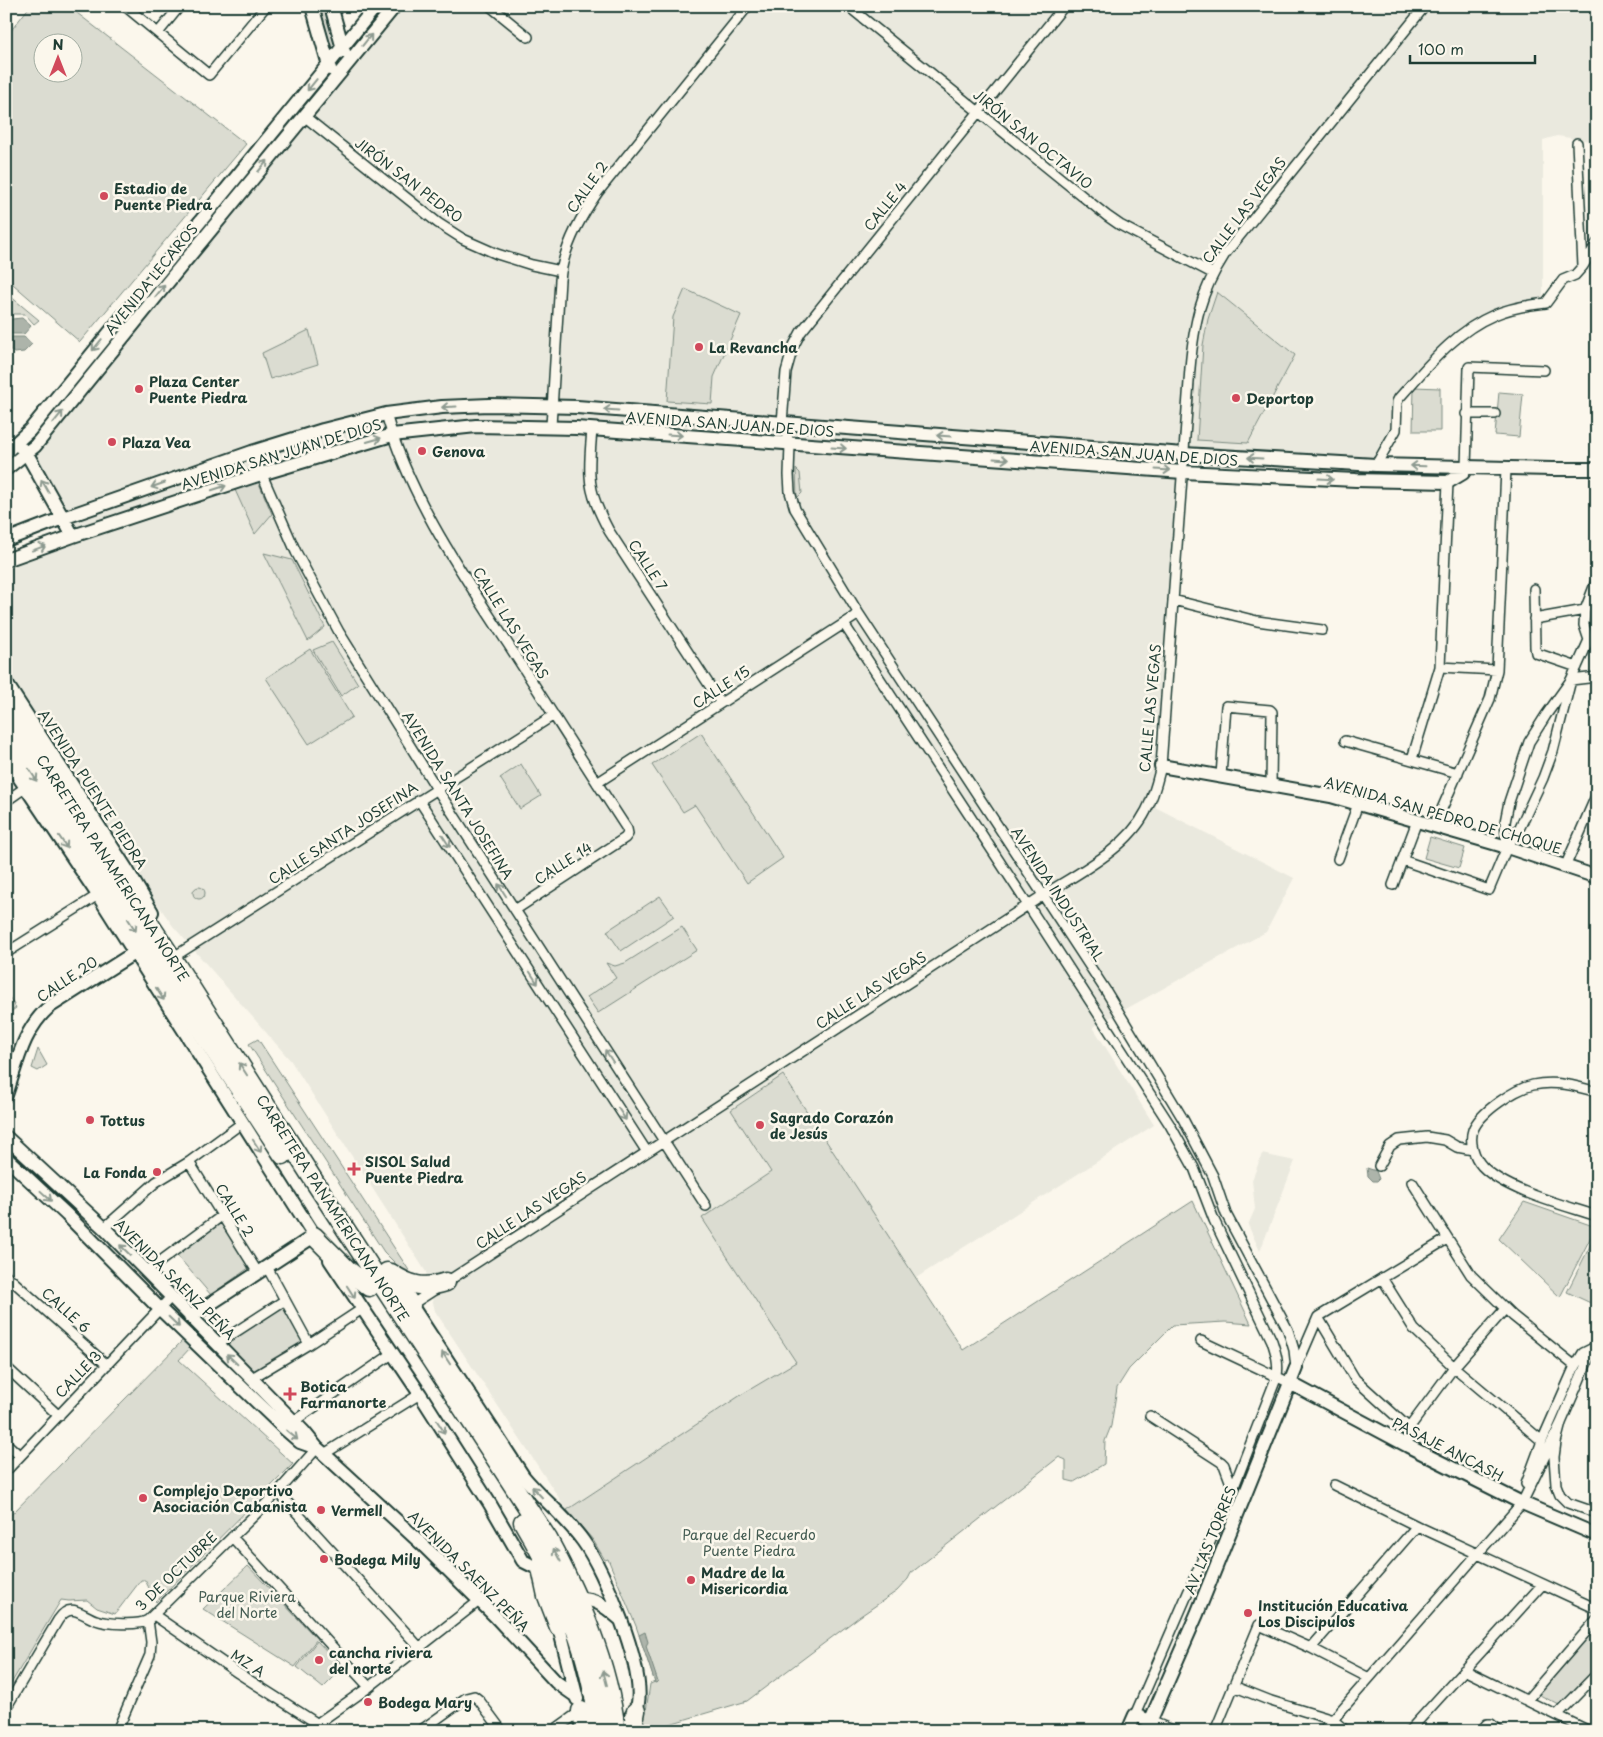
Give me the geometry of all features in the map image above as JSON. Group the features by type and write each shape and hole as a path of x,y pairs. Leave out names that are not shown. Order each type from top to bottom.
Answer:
{"highway":[{"name":"CARRETERA PANAMERICANA NORTE","path":"6,706 169,952 316,1184 548,1539 572,1602"},
{"name":"CARRETERA PANAMERICANA NORTE","path":"6,734 520,1516 551,1571 572,1602 598,1650 609,1693 604,1728"},
{"path":"152,912 169,952"},
{"path":"316,1184 411,1305"},
{"path":"314,1236 348,1270 369,1287"},
{"path":"381,1265 394,1275 412,1284 431,1286 446,1282"},
{"path":"535,1542 547,1596 559,1627"},
{"path":"574,1696 604,1728"},
{"path":"632,1731 636,1711"}],"main road":[{"path":"312,6 334,80"},
{"path":"331,6 348,64"},
{"name":"AVENIDA LECAROS","path":"6,452 17,443 376,6"},
{"name":"AVENIDA LECAROS","path":"6,469 35,446 395,6"},
{"name":"AVENIDA SAN JUAN DE DIOS","path":"6,540 63,518 252,452 323,430 386,414 442,407 489,405 577,407 1184,454 1376,465 1597,469"},
{"path":"576,428 577,407"},
{"name":"AVENIDA SAN JUAN DE DIOS","path":"6,560 261,474 392,435 476,426 551,426 1183,472 1448,482"},
{"path":"17,443 26,454 73,536"},
{"path":"1448,482 1463,473 1466,468"},
{"name":"AVENIDA PUENTE PIEDRA","path":"6,683 152,912"},
{"path":"6,758 98,895 362,1310 420,1394 524,1561 541,1570"},
{"name":"AVENIDA SAN PEDRO DE CHOQUE","path":"1161,766 1331,796 1507,847 1597,877"},
{"name":"CALLE 20","path":"6,1095 25,1038 40,1015 49,1007 134,953"},
{"name":"AVENIDA SAENZ PEÑA","path":"8,1141 104,1228 294,1421 320,1451 422,1544 495,1616 556,1682 574,1696"},
{"name":"AVENIDA SAENZ PEÑA","path":"8,1162 67,1215 160,1309 285,1429 300,1442 320,1451"},
{"path":"67,1215 78,1205"},
{"path":"190,1317 314,1236"},
{"path":"411,1305 523,1476 568,1522 588,1549 601,1571 620,1619 638,1678 639,1694 636,1711 630,1718 604,1728"},
{"name":"AV. LAS TORRES","path":"1148,1726 1197,1614 1296,1368"},
{"name":"PASAJE ANCASH","path":"1290,1382 1408,1446 1522,1503 1597,1535"},
{"path":"574,1696 559,1627 560,1616 572,1602 590,1599 600,1603 620,1619"},
{"path":"1135,1715 1148,1726"},
{"name":"AV. LAS TORRES","path":"1128,1731 1135,1715"}],"street":[{"path":"125,6 209,75 266,6"},
{"path":"158,33 180,6"},
{"path":"490,6 528,37"},
{"name":"CALLE 2","path":"551,426 561,271 572,237 588,206 748,6"},
{"name":"JIRÓN SAN OCTAVIO","path":"848,6 1106,216 1212,273"},
{"name":"CALLE 4","path":"790,444 782,423 786,372 793,347 800,332 1064,6"},
{"name":"CALLE LAS VEGAS","path":"411,1305 1122,844 1135,829 1146,812 1154,793 1161,766 1194,334 1202,298 1212,273 1225,254 1425,6"},
{"name":"JIRÓN SAN PEDRO","path":"304,116 438,223 455,234 498,254 532,265 561,271"},
{"path":"1577,143 1583,266"},
{"path":"1376,465 1396,430 1397,402 1399,398 1439,353 1474,325 1494,315 1515,308 1546,303 1563,280 1575,275 1583,266 1597,243"},
{"path":"1466,468 1468,367 1544,370"},
{"name":"CALLE LAS VEGAS","path":"386,414 392,435 420,500 476,595 628,829 628,834 625,838"},
{"path":"1466,414 1495,414"},
{"name":"CALLE 7","path":"592,429 590,474 593,494 602,517 609,531 721,703"},
{"name":"AVENIDA INDUSTRIAL","path":"790,444 790,492 795,509 859,614 1106,991 1187,1127 1213,1176 1226,1214 1288,1330 1294,1350 1296,1368"},
{"name":"AVENIDA SANTA JOSEFINA","path":"252,452 296,552 339,632 437,789 706,1206"},
{"path":"1434,827 1490,699 1497,670 1506,468"},
{"path":"1412,759 1440,667 1448,482"},
{"path":"1402,860 1489,890 1507,847 1520,827 1543,778 1553,751 1571,680 1593,636 1584,625 1585,610 1597,579"},
{"path":"1534,589 1536,653 1577,667"},
{"path":"1174,600 1257,621 1322,630"},
{"path":"1534,619 1585,610"},
{"name":"CALLE 15","path":"597,783 859,614"},
{"path":"844,624 1170,1125 1194,1168 1214,1220 1272,1341 1278,1366 1277,1376"},
{"path":"1440,667 1497,670"},
{"path":"1571,680 1597,678"},
{"path":"1507,847 1505,822 1509,802 1529,742 1571,680"},
{"path":"1220,776 1226,706 1270,710 1272,712 1271,785"},
{"name":"CALLE SANTA JOSEFINA","path":"169,952 437,789 554,715"},
{"path":"1345,741 1458,773"},
{"path":"6,801 26,787"},
{"path":"1566,867 1593,811 1597,794"},
{"path":"419,800 647,1152"},
{"path":"1338,859 1358,804"},
{"path":"1392,885 1417,821"},
{"name":"CALLE 14","path":"515,910 625,838"},
{"path":"6,953 98,895"},
{"path":"1597,1092 1572,1085 1552,1083 1533,1085 1501,1100 1479,1121 1473,1130 1475,1157 1505,1184 1597,1216"},
{"path":"104,1228 156,1182 189,1162 242,1123"},
{"path":"1379,1166 1390,1146 1398,1140 1427,1137 1445,1140 1458,1147 1473,1150"},
{"name":"CALLE 2","path":"189,1162 223,1214 285,1300 309,1344"},
{"path":"1412,1182 1471,1275 1505,1309 1575,1366"},
{"path":"147,1271 223,1214"},
{"path":"1296,1368 1318,1317 1447,1239"},
{"name":"CALLE 6","path":"6,1275 107,1365"},
{"path":"1382,1278 1411,1326 1454,1367 1542,1441"},
{"name":"CALLE 3","path":"6,1471 171,1297"},
{"path":"217,1344 285,1300"},
{"path":"1408,1446 1409,1428 1454,1367 1505,1309"},
{"path":"252,1378 362,1310"},
{"path":"1318,1317 1355,1379 1409,1428"},
{"path":"1323,1731 1522,1503 1561,1423 1597,1339"},
{"path":"1201,1341 1290,1382"},
{"path":"1522,1503 1525,1487 1542,1441 1575,1366 1583,1353 1591,1350"},
{"path":"294,1421 392,1354"},
{"path":"6,1367 59,1416"},
{"name":"AV. LAS TORRES","path":"1135,1715 1233,1488 1277,1376"},
{"name":"3 DE OCTUBRE","path":"6,1708 61,1616 69,1610 79,1611 98,1621 139,1624 151,1618 320,1451 420,1394"},
{"path":"1150,1416 1221,1462 1233,1488"},
{"path":"1561,1423 1554,1458 1556,1485 1560,1494 1568,1503 1597,1513"},
{"path":"6,1443 20,1456"},
{"path":"1334,1485 1478,1555 1597,1609"},
{"path":"278,1492 419,1647"},
{"path":"1311,1648 1417,1526"},
{"path":"232,1537 369,1687"},
{"path":"1408,1731 1542,1585"},
{"path":"318,1723 369,1687 479,1600"},
{"path":"117,1731 150,1655 151,1618"},
{"name":"MZ A","path":"151,1618 329,1731"},
{"path":"1527,1700 1597,1619"},
{"path":"1216,1731 1259,1625 1311,1648 1369,1678"},
{"path":"1464,1670 1589,1731"},
{"path":"1556,1714 1597,1674"},
{"path":"1233,1686 1271,1701 1333,1720 1346,1731"},
{"path":"420,1731 466,1698 474,1696 502,1731"},
{"path":"553,1731 574,1696"},
{"path":"1481,1731 1487,1724 1491,1724 1500,1731"},
{"path":"1148,1726 1175,1731"}],"shaded area":[{"path":"386,6 1597,6 1597,142 1557,136 1543,140 1543,308 1503,315 1446,344 1395,396 1394,429 1370,471 1186,463 1163,762 1151,805 1294,878 1266,932 1093,1027 1154,1125 916,1278 783,1075 731,1110 771,1172 702,1218 796,1362 744,1393 567,1510 435,1311 426,1272 291,1061 173,926 6,690 6,552 68,528 34,457 42,422"},
{"path":"22,318 31,326 24,334 11,334 7,330 7,324 12,319"},
{"path":"11,337 24,337 32,344 24,352 14,353 8,348 8,342"},
{"path":"1262,1154 1295,1161 1260,1251 1248,1225 1255,1209 1252,1180"},
{"path":"1367,1168 1376,1171 1379,1179 1377,1181 1373,1181 1368,1176"},
{"path":"645,1632 648,1642 646,1646 658,1682 655,1683 639,1635"}],"green space":[{"name":"Estadio de Puente Piedra","path":"30,6 68,6 246,144 80,342 6,278 6,37"},
{"path":"313,6 329,6 340,47 329,61"},
{"name":"La Revancha","path":"685,289 741,315 714,377 712,404 667,401 673,317"},
{"name":"Deportop","path":"1217,292 1295,355 1248,443 1197,440 1203,345 1208,319"},
{"path":"10,296 39,320 34,324 25,314 14,314 6,321 6,297"},
{"path":"309,330 318,364 270,379 262,353"},
{"path":"1414,387 1440,388 1440,431 1413,431"},
{"path":"1499,392 1523,394 1519,437 1495,435"},
{"path":"796,469 800,473 802,493 797,498"},
{"path":"258,481 272,514 255,534 235,490"},
{"path":"264,553 292,560 325,627 308,641"},
{"path":"332,642 358,684 341,696 313,650"},
{"path":"310,649 352,717 309,744 266,678"},
{"path":"701,733 783,858 747,883 695,805 683,812 652,765"},
{"path":"521,764 541,796 520,809 500,778"},
{"path":"1430,837 1465,848 1459,868 1424,858"},
{"path":"197,887 201,887 205,893 201,899 197,899 193,895 193,891"},
{"path":"660,896 674,916 621,951 607,931"},
{"path":"682,927 697,950 598,1013 587,997 616,978 606,963 615,966 625,963"},
{"path":"6,992 16,1008 6,1015"},
{"path":"258,1039 410,1272 398,1266 384,1252 249,1044"},
{"path":"38,1049 47,1065 38,1071 32,1068"},
{"name":"Parque del Recuerdo Puente Piedra","path":"783,1075 963,1350 1193,1201 1251,1324 1225,1322 1173,1325 1129,1369 1117,1388 1111,1426 1105,1441 1104,1464 1074,1482 1066,1480 1066,1460 1059,1457 911,1573 897,1591 859,1617 747,1701 641,1731 650,1684 655,1682 636,1626 608,1559 605,1560 593,1540 567,1510 744,1393 796,1362 702,1218 771,1172 731,1110"},
{"path":"1524,1202 1596,1227 1560,1297 1499,1239"},
{"path":"221,1223 250,1267 211,1295 176,1254"},
{"path":"1597,1232 1597,1306 1567,1292"},
{"path":"287,1298 311,1340 248,1381 214,1346"},
{"name":"Complejo Deportivo Asociación Cabanista","path":"183,1340 191,1347 179,1360 293,1464 156,1602 145,1580 141,1580 115,1614 97,1608 87,1600 61,1600 6,1692 6,1520"},
{"name":"Parque Riviera del Norte","path":"248,1566 317,1639 295,1667 203,1609"},
{"path":"1597,1626 1597,1667 1561,1706 1538,1694"},
{"name":"cancha riviera del norte","path":"317,1641 343,1668 323,1688 297,1667"}],"place":[{"name":"Estadio de Puente Piedra","path":"104,196"},
{"name":"La Revancha","path":"699,347"},
{"name":"Plaza Center Puente Piedra","path":"139,389"},
{"name":"Deportop","path":"1236,398"},
{"name":"Plaza Vea","path":"112,442"},
{"name":"Genova","path":"422,451"},
{"name":"Tottus","path":"90,1120"},
{"name":"Sagrado Corazón de Jesús","path":"760,1125"},
{"name":"SISOL Salud Puente Piedra","path":"354,1169"},
{"name":"La Fonda","path":"157,1172"},
{"name":"Botica Farmanorte","path":"290,1394"},
{"name":"Complejo Deportivo Asociación Cabanista","path":"143,1498"},
{"name":"Vermell","path":"321,1510"},
{"name":"Bodega Mily","path":"324,1559"},
{"name":"Madre de la Misericordia","path":"691,1580"},
{"name":"Institución Educativa Los Discipulos","path":"1248,1613"},
{"name":"cancha riviera del norte","path":"319,1660"},
{"name":"Bodega Mary","path":"368,1702"}]}
